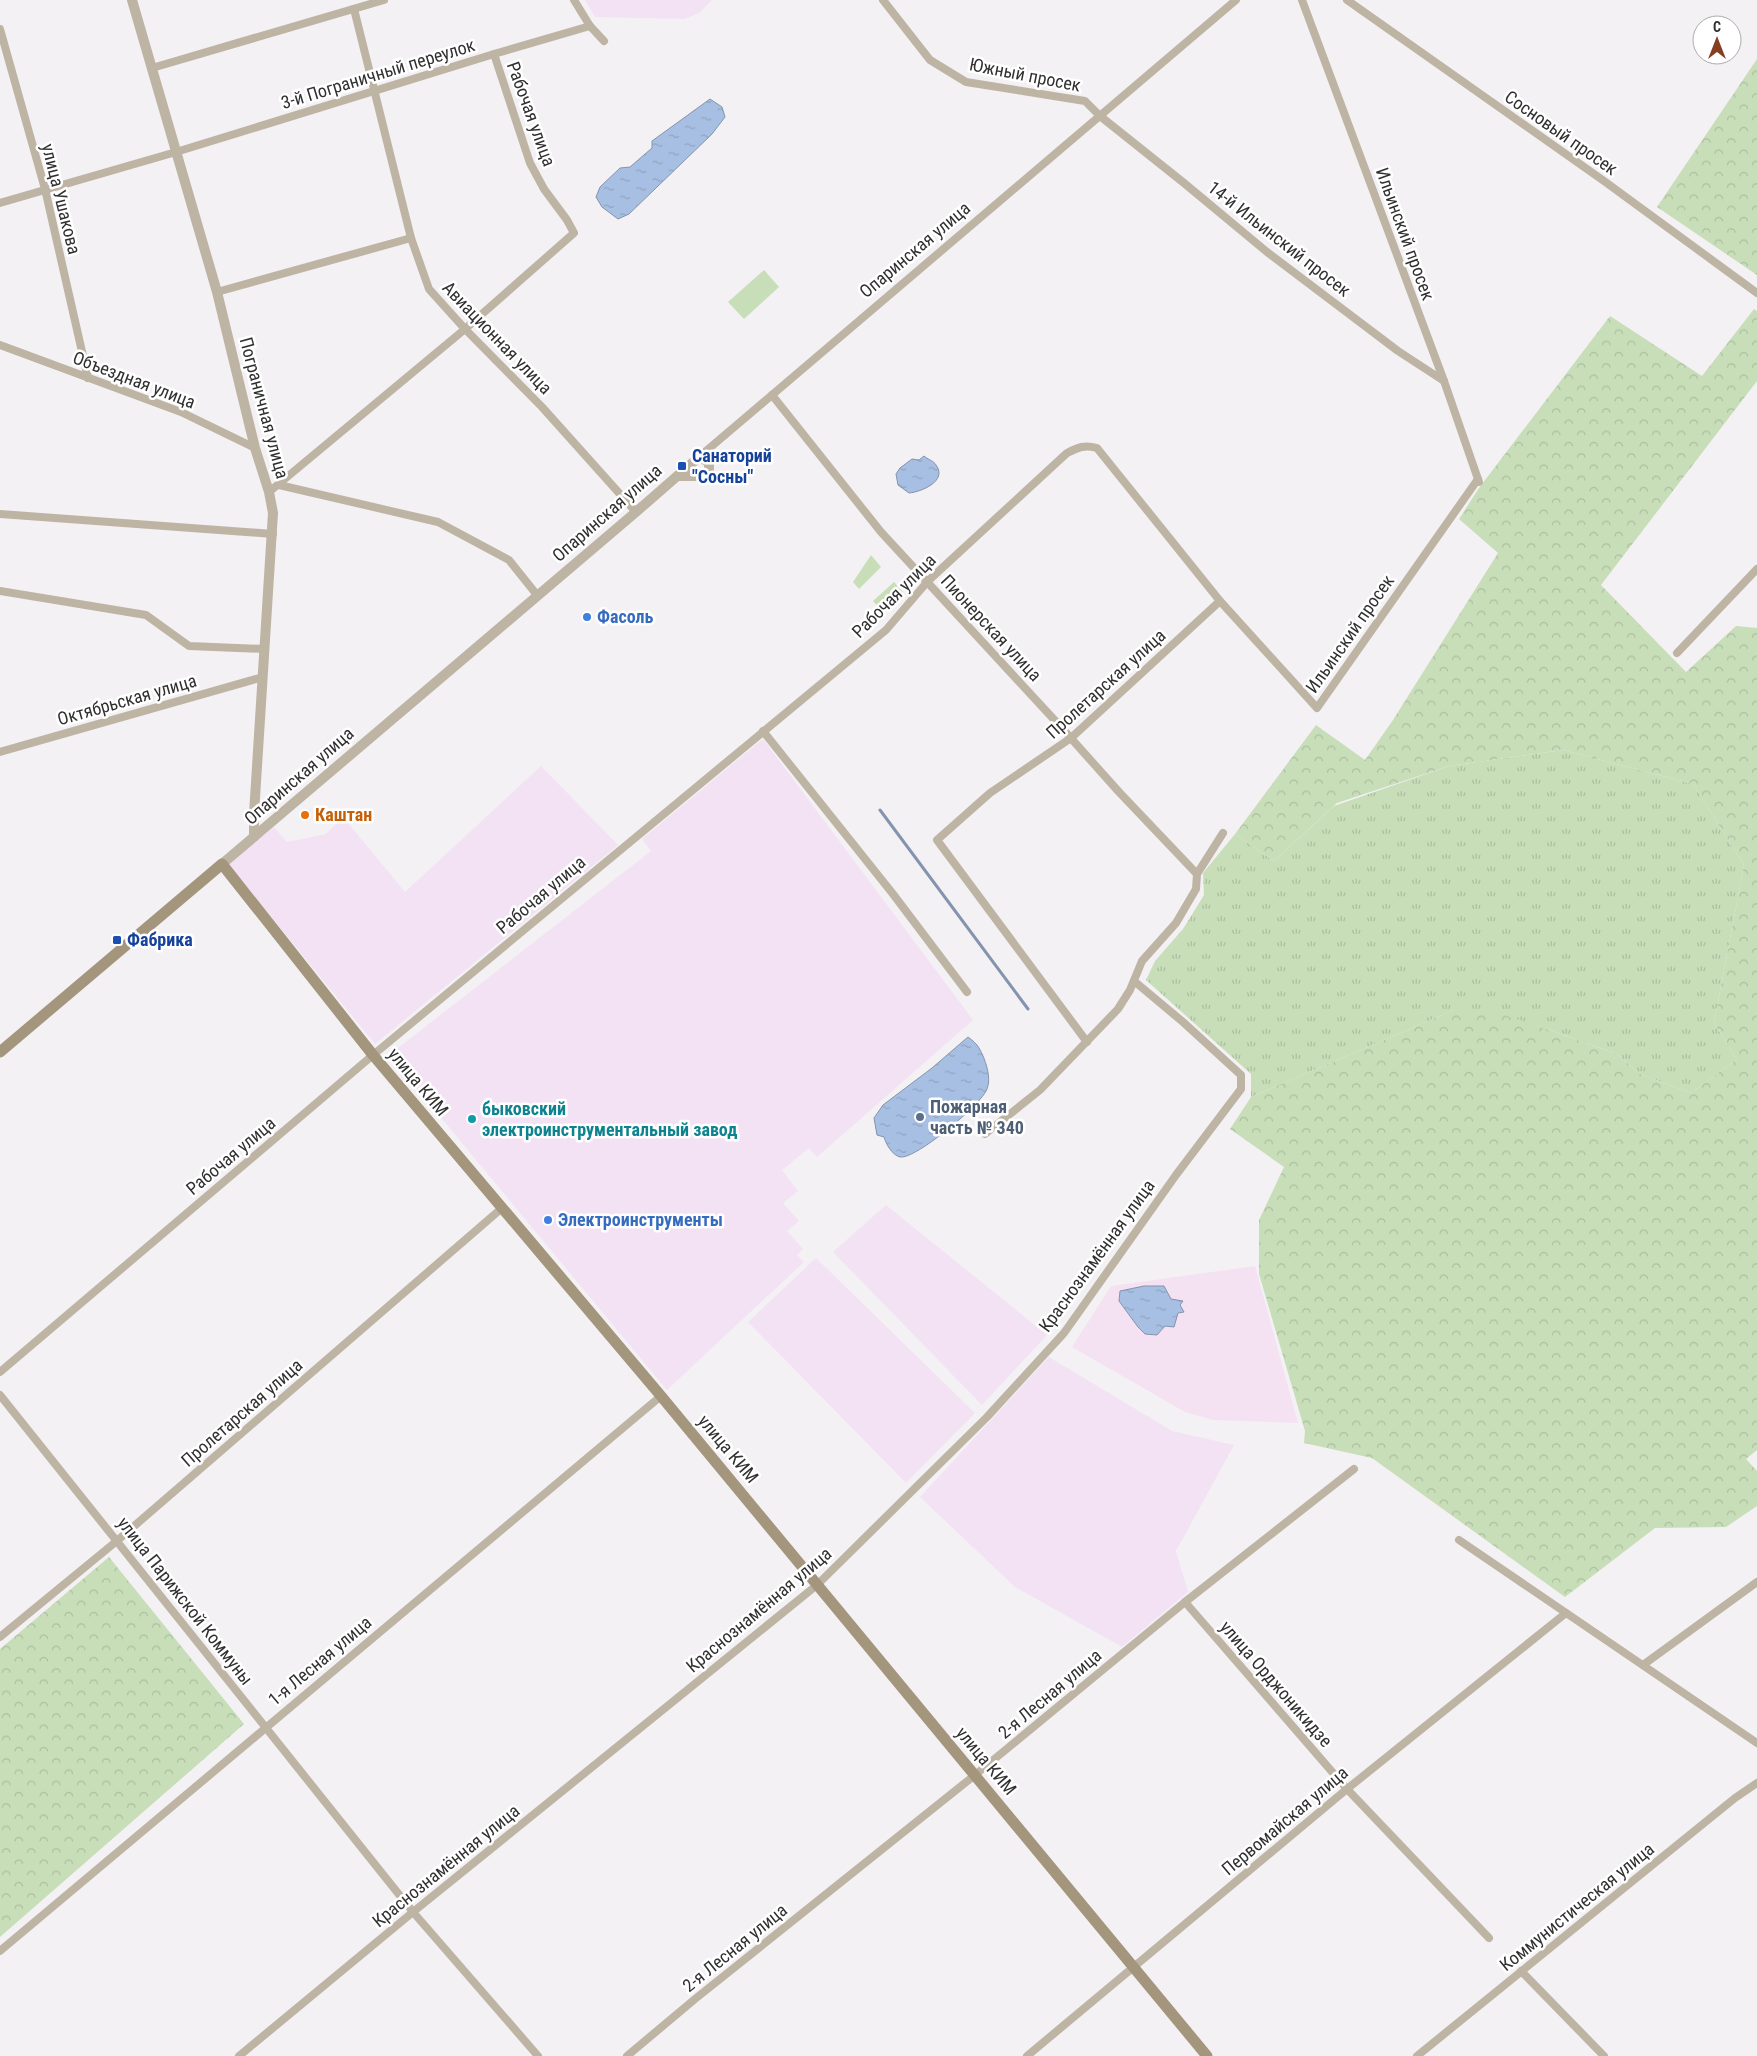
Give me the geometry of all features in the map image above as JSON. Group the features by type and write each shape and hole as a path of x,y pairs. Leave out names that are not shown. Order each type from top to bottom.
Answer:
{"main road":[{"name":"улица КИМ","path":"222,864 373,1055 661,1396 1207,2056"},
{"name":"Опаринская улица","path":"0,1052 222,864"}],"street":[{"name":"Пограничная улица","path":"132,0 217,292 255,448 269,492 273,514 254,837"},
{"path":"152,68 384,0"},
{"path":"574,0 590,26 604,40"},
{"name":"Южный просек","path":"883,0 930,60 966,82 1085,101 1100,116"},
{"name":"Опаринская улица","path":"222,864 1236,0"},
{"name":"Ильинский просек","path":"1220,601 1316,708 1478,481 1444,381 1302,0"},
{"name":"Сосновый просек","path":"1347,0 1604,181 1757,293"},
{"name":"Авиационная улица","path":"354,9 411,238 429,289 464,328 542,407 636,512"},
{"name":"3-й Пограничный переулок","path":"0,202 176,152 590,26"},
{"name":"улица Ушакова","path":"0,29 45,189 88,378"},
{"name":"Рабочая улица","path":"464,328 574,233 567,220 544,189 530,163 494,54"},
{"name":"14-й Ильинский просек","path":"1100,116 1266,252 1398,351 1444,381"},
{"path":"217,292 411,238"},
{"path":"269,492 464,328"},
{"name":"Объездная улица","path":"0,345 181,412 255,448"},
{"name":"Пионерская улица","path":"772,395 881,532 928,581 1119,792 1197,874"},
{"name":"Рабочая улица","path":"0,1372 373,1055 886,630 928,581 1066,453 1079,447 1097,448 1220,601"},
{"path":"677,476 698,477 704,476 709,472 709,462 699,457"},
{"path":"279,485 438,522 509,560 537,595"},
{"path":"0,514 273,534"},
{"path":"1677,653 1757,569"},
{"path":"0,591 146,615 189,646 265,648"},
{"name":"Пролетарская улица","path":"1087,1042 937,840 990,793 1071,738 1220,601"},
{"name":"Октябрьская улица","path":"0,752 263,678"},
{"path":"762,731 893,894 967,992"},
{"path":"985,1134 1040,1090 1118,1009 1134,981 1142,961 1176,923 1196,889 1197,874 1224,833"},
{"name":"Краснознамённая улица","path":"239,2056 413,1912 817,1585 987,1417 1064,1333 1176,1175 1241,1089 1240,1075 1183,1022 1134,981"},
{"name":"Пролетарская улица","path":"0,1637 118,1540 502,1208"},
{"name":"улица Парижской Коммуны","path":"0,1395 118,1540 413,1912 538,2056"},
{"name":"1-я Лесная улица","path":"0,1951 661,1396"},
{"name":"2-я Лесная улица","path":"627,2056 695,1999 975,1775 1185,1602 1354,1469"},
{"path":"1459,1540 1757,1743"},
{"path":"1643,1665 1757,1582"},
{"name":"улица Орджоникидзе","path":"1185,1602 1347,1789 1489,1938"},
{"name":"Первомайская улица","path":"1027,2056 1347,1789 1566,1613"},
{"name":"Коммунистическая улица","path":"1417,2056 1735,1798 1757,1783"},
{"path":"1521,1971 1604,2056"}],"shaded area":[{"path":"585,0 712,0 699,13 685,19 595,17"},
{"path":"763,739 973,1020 817,1157 809,1148 782,1170 798,1191 783,1203 799,1221 787,1231 803,1249 797,1255 804,1262 667,1390 389,1055 651,851 642,839"},
{"path":"541,766 618,845 375,1044 228,864 274,827 287,842 326,834 343,817 405,892"},
{"path":"886,1205 1047,1335 982,1405 833,1252"},
{"path":"816,1258 975,1413 906,1483 748,1322"},
{"path":"1255,1266 1298,1423 1213,1420 1185,1412 1072,1347 1111,1286"},
{"path":"1049,1357 1172,1431 1234,1445 1176,1551 1188,1592 1122,1647 1015,1587 920,1497"}],"green space":[{"path":"1757,59 1757,275 1657,207"},
{"path":"764,270 779,287 744,319 728,302"},
{"path":"1754,309 1757,311 1757,381 1601,585 1686,672 1736,626 1757,628 1757,1450 1746,1459 1757,1471 1757,1506 1726,1527 1655,1528 1565,1597 1372,1458 1304,1443 1305,1431 1259,1274 1259,1220 1284,1167 1230,1129 1251,1097 1454,1010 1495,1012 1538,1026 1617,1054 1640,1074 1691,1093 1737,1059 1714,1023 1744,865 1693,784 1563,750 1449,766 1337,803 1274,861 1235,834 1316,725 1365,760 1393,720 1498,553 1459,519 1479,488 1610,316 1702,376"},
{"path":"871,555 881,567 859,589 853,582"},
{"path":"894,582 903,592 882,611 873,601"},
{"path":"1563,750 1693,784 1744,865 1714,1023 1737,1059 1691,1093 1640,1074 1617,1054 1538,1026 1454,1010 1251,1097 1251,1074 1146,980 1155,961 1183,929 1204,895 1203,873 1235,834 1274,861 1334,806 1449,766"},
{"path":"109,1557 244,1724 0,1937 0,1649"}],"water":[{"path":"710,99 722,107 725,117 712,134 629,214 618,219 602,207 596,197 600,187 620,168 630,167 652,148 652,141"},
{"path":"924,456 935,464 939,471 939,476 936,481 926,488 909,493 898,485 896,474 900,468 912,459 919,460"},
{"path":"968,1037 978,1047 985,1062 989,1079 987,1089 961,1118 933,1141 908,1156 897,1156 890,1149 884,1137 877,1135 874,1118 883,1105 932,1068"},
{"path":"1144,1286 1164,1286 1171,1299 1183,1301 1180,1305 1184,1312 1178,1313 1174,1327 1165,1326 1157,1335 1145,1334 1119,1301 1120,1291"}],"waterway":[{"path":"880,810 1028,1009"}],"place":[{"name":"Санаторий \"Сосны\"","path":"682,466"},
{"name":"Фасоль","path":"587,617"},
{"name":"Каштан","path":"305,815"},
{"name":"Фабрика","path":"117,940"},
{"name":"Пожарная часть № 340","path":"920,1117"},
{"name":"быковский электроинструментальный завод","path":"472,1119"},
{"name":"Электроинструменты","path":"548,1220"}]}
